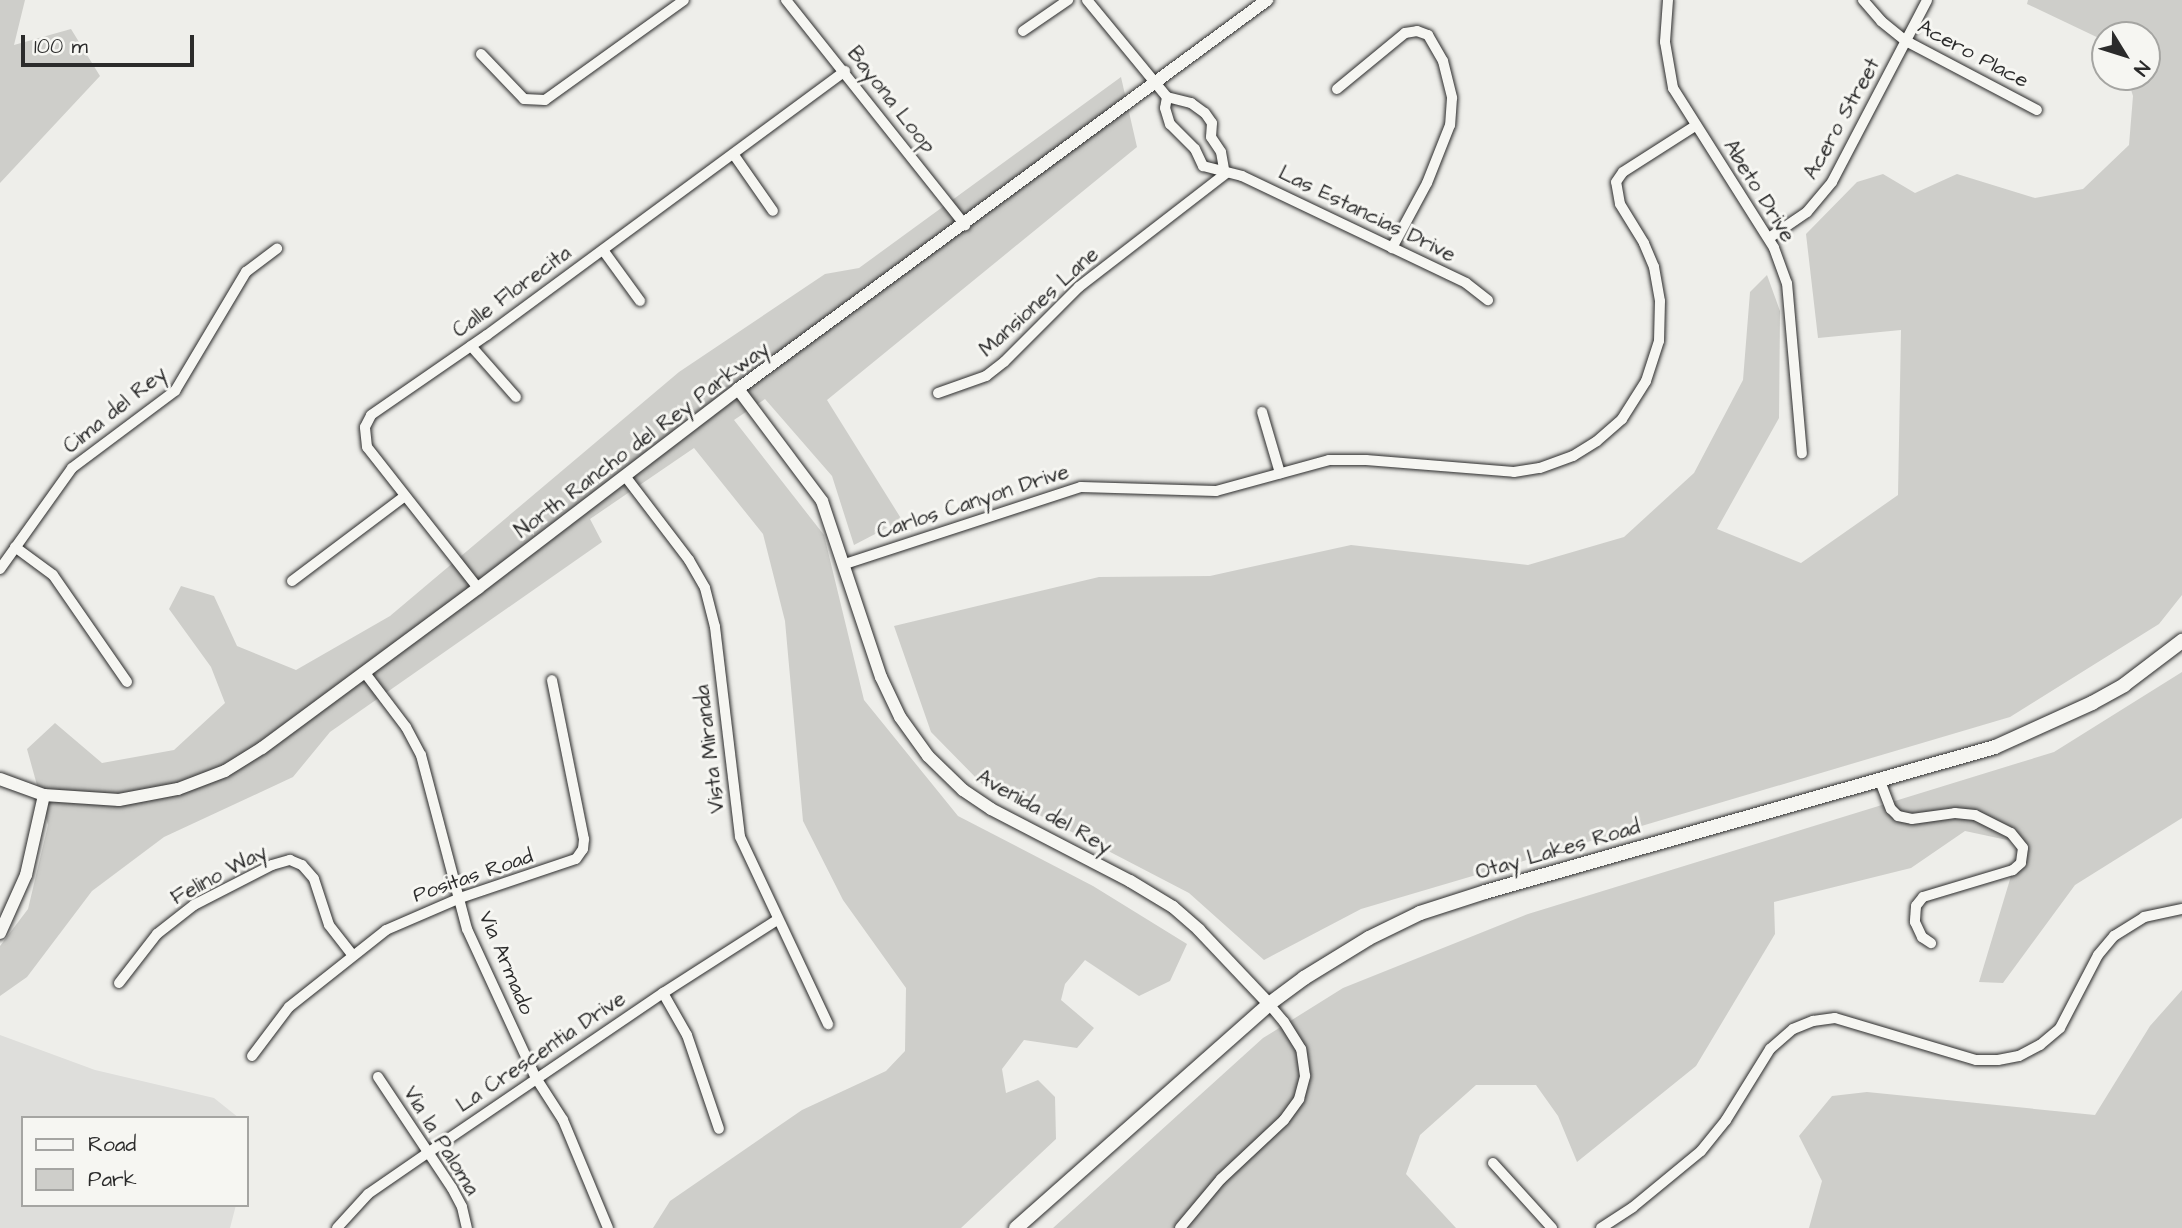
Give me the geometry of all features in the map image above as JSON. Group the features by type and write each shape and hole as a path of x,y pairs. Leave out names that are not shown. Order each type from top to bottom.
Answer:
{"main road":[{"name":"Otay Lakes Road","path":"1016,1228 1269,1004 1304,978 1358,945 1420,913 1995,747 2092,704 2124,685 2182,641"}],"street":[{"path":"481,54 524,99 545,100 684,0"},
{"name":"Bayona Loop","path":"786,0 965,225"},
{"path":"1023,31 1068,0"},
{"path":"1087,0 1156,84"},
{"name":"North Rancho del Rey Parkway","path":"0,779 44,795 119,800 178,789 225,771 262,748 365,673 738,389 965,225 1267,0"},
{"name":"Abeto Drive","path":"1668,0 1665,42 1667,66 1673,88 1769,238 1787,283 1791,302 1802,453"},
{"name":"Acero Place","path":"1863,0 1881,21 1906,41 2037,110"},
{"name":"Acero Street","path":"1769,238 1807,212 1832,182 1927,0"},
{"path":"1337,89 1405,33 1418,31 1428,36 1443,61 1452,98 1450,125 1427,183 1392,248"},
{"name":"Calle Florecita","path":"478,588 367,447 364,434 368,421 845,71"},
{"name":"Las Estancias Drive","path":"1156,84 1167,97 1191,103 1205,113 1212,123 1211,137 1221,152 1225,174"},
{"name":"Las Estancias Drive","path":"1167,97 1165,108 1170,124 1195,149 1203,166 1225,174 1242,176 1466,283 1488,300"},
{"name":"Carlos Canyon Drive","path":"845,564 1081,487 1216,491 1329,460 1527,471 1573,456 1622,419 1646,381 1659,341 1661,318 1654,267 1644,243 1620,204 1616,182 1623,172 1695,126"},
{"path":"1195,149 1211,137"},
{"path":"734,155 773,211"},
{"name":"Mansiones Lane","path":"938,393 986,376 1004,362 1079,287 1225,174"},
{"name":"Cima del Rey","path":"0,569 72,468 175,391 246,272 277,249"},
{"path":"603,250 640,301"},
{"path":"471,346 516,397"},
{"name":"Avenida del Rey","path":"738,389 817,494 845,564 891,700 911,734 944,773 991,809 1130,881 1173,908 1212,943 1269,1004"},
{"path":"1262,412 1280,473"},
{"name":"Vista Miranda","path":"625,476 689,559 705,588 715,626 740,837 828,1024"},
{"path":"292,581 405,496"},
{"path":"15,547 53,575 127,682"},
{"name":"Via Armado","path":"365,673 406,727 421,754 467,929 536,1078 563,1120 608,1228"},
{"name":"Positas Road","path":"252,1056 289,1007 352,954 405,920 460,898 568,864 583,849 584,839 552,681"},
{"path":"1880,781 1891,809 1898,816 1912,819 1955,813 1975,815 2011,833 2023,848 2021,863 2013,870 1927,894 1919,901 1915,911 1916,928 1931,943"},
{"path":"0,933 26,875 44,795"},
{"name":"Felino Way","path":"119,983 158,934 194,905 272,865 290,860 302,865 314,879 329,925 352,954"},
{"path":"1601,1228 1633,1207 1702,1151 1726,1120 1770,1049 1793,1029 1812,1021 1835,1018 1976,1060 2018,1056 2040,1045 2060,1028 2098,956 2114,936 2144,917 2182,909"},
{"name":"La Crescentia Drive","path":"338,1228 368,1195 426,1154 663,993 777,920"},
{"path":"663,993 687,1035 719,1129"},
{"path":"1180,1228 1221,1179 1284,1120 1299,1099 1305,1076 1301,1049 1269,1004"},
{"name":"Via la Paloma","path":"378,1077 426,1154 452,1188 462,1208 467,1228"},
{"path":"1493,1163 1552,1228"}],"shaded area":[{"path":"0,1035 95,1070 214,1098 236,1116 21,1116 21,1207 235,1207 230,1228 0,1228"}],"green space":[{"path":"0,0 25,0 14,45 71,29 100,76 0,183"},
{"path":"2028,0 2182,0 2182,595 2159,624 2010,717 1361,909 1264,960 1189,893 985,787 931,732 894,626 1099,577 1210,576 1351,545 1528,565 1624,537 1694,473 1743,380 1750,292 1767,275 1780,311 1779,418 1717,529 1801,563 1898,495 1901,330 1818,338 1806,234 1857,182 1883,174 1915,193 1957,174 2035,198 2083,189 2129,145 2131,91 2161,91 2161,21 2091,21 2091,34 2027,4"},
{"path":"1121,77 1137,147 827,400 902,520 854,545 832,476 765,399 734,420 824,535 864,700 958,816 1093,886 1187,944 1170,981 1139,996 1085,960 1065,984 1061,1000 1094,1028 1077,1048 1024,1040 1002,1069 1006,1093 1038,1080 1055,1097 1056,1139 961,1228 653,1228 670,1201 802,1110 886,1071 905,1051 906,988 843,900 803,821 785,621 763,534 694,448 590,519 602,542 330,732 293,777 164,837 92,891 27,977 0,996 0,946 28,909 48,825 27,749 55,723 102,763 174,750 225,703 211,667 169,609 181,586 214,596 237,646 296,670 390,616 679,372 825,274 859,268"},
{"path":"2182,672 2182,818 2075,885 2003,983 1979,982 2021,843 1965,831 1911,868 1774,902 1775,934 1696,1066 1577,1162 1558,1116 1536,1085 1476,1085 1420,1135 1406,1174 1456,1228 1053,1228 1263,1038 1343,988 1528,914 2054,752"},
{"path":"2182,990 2182,1228 1809,1228 1822,1181 1799,1136 1832,1096 1867,1092 2095,1115 2150,1026"}]}
